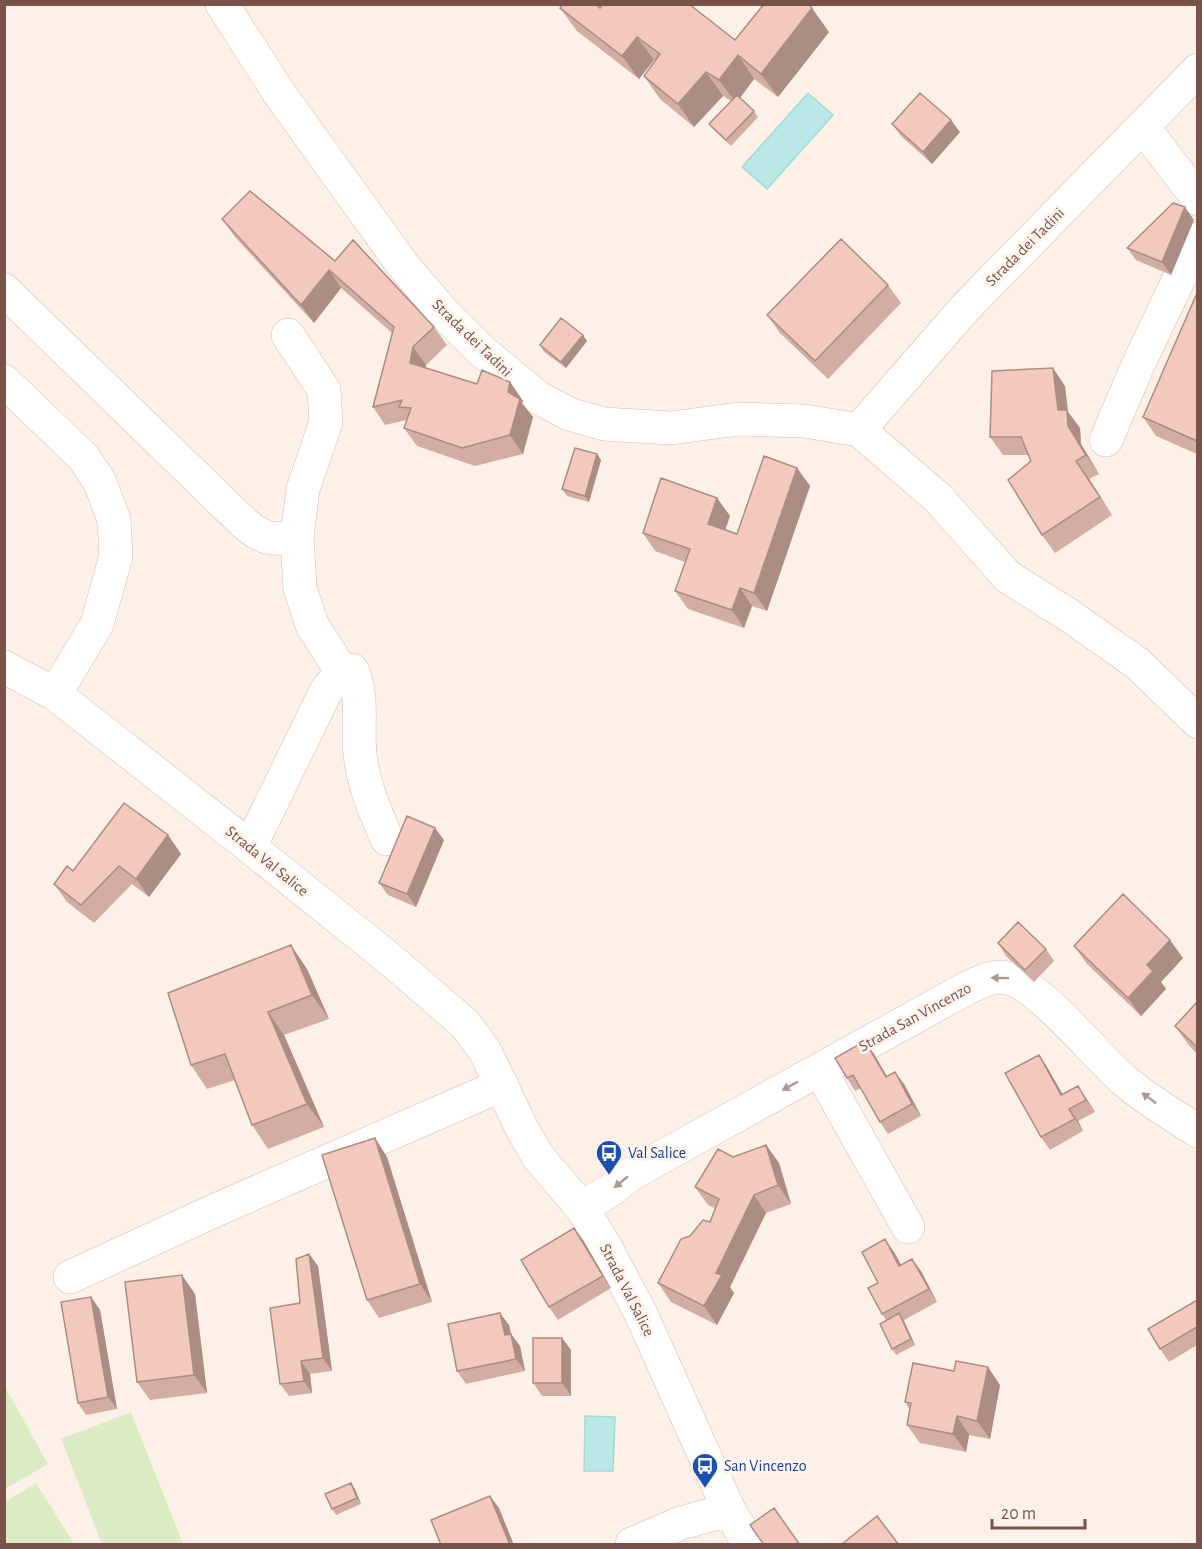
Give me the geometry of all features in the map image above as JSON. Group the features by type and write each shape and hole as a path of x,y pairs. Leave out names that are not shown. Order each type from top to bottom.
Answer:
{"street":[{"name":"Strada dei Tadini","path":"225,5 279,93 402,264 441,311 483,352 537,398 569,414 604,424 671,428 739,419 804,421 859,430 965,308 1197,70"},
{"path":"1143,127 1197,199"},
{"path":"1106,440 1197,239"},
{"path":"4,290 258,535 272,540 297,537"},
{"path":"288,335 324,390 326,422 303,489 297,537 300,588 312,625 342,672"},
{"path":"4,381 84,458 99,482 114,520 116,556 97,624 55,694"},
{"path":"859,430 938,498 1008,577 1067,614 1137,663 1197,722"},
{"name":"Strada Val Salice","path":"4,667 55,694 382,953 465,1024 485,1051 522,1129 539,1158 582,1208 606,1248 641,1314 729,1510 749,1545"},
{"path":"250,847 326,691 342,672 352,670 358,682 360,753 364,780 387,839"},
{"name":"Strada San Vincenzo","path":"582,1208 631,1174 991,977 1009,978 1026,986 1125,1081 1197,1131"},
{"path":"820,1070 908,1227"},
{"path":"70,1277 218,1209 502,1085"},
{"path":"632,1545 681,1523 729,1510"}],"green space":[{"path":"5,1387 48,1464 4,1489"},
{"path":"131,1412 183,1544 102,1544 61,1439"},
{"path":"36,1483 74,1544 5,1544 5,1502"}],"water":[{"path":"808,93 833,115 767,189 742,167"},
{"path":"585,1416 615,1417 613,1471 584,1471"}],"building":[{"path":"563,4 596,4 600,8 603,4 689,4 735,40 764,4 808,4 812,8 761,74 738,55 719,80 706,72 678,104 644,76 660,54 637,37 622,56 560,8"},
{"path":"920,93 951,120 923,152 892,124"},
{"path":"737,95 754,111 726,140 709,124"},
{"path":"250,191 335,261 353,240 434,327 413,347 410,363 477,384 482,370 510,382 508,392 520,399 510,435 462,448 404,428 411,408 399,407 402,400 373,407 394,327 329,270 301,305 222,219"},
{"path":"1173,203 1185,207 1162,262 1127,248"},
{"path":"841,239 888,285 815,361 767,315"},
{"path":"1197,293 1197,441 1143,417"},
{"path":"561,318 583,335 561,362 540,345"},
{"path":"1053,368 1058,410 1067,410 1068,426 1086,455 1076,461 1100,497 1042,535 1008,480 1031,461 1021,437 990,437 992,371"},
{"path":"575,448 597,454 585,496 562,489"},
{"path":"764,456 797,468 754,593 740,588 732,610 675,591 690,549 643,533 661,478 717,498 708,524 737,534"},
{"path":"124,803 168,835 136,879 119,866 81,905 54,884 67,866 73,871"},
{"path":"407,816 435,828 407,894 379,883"},
{"path":"1123,894 1170,940 1147,965 1153,971 1128,998 1074,946"},
{"path":"1018,922 1046,949 1025,970 998,943"},
{"path":"291,945 312,995 268,1012 307,1104 252,1125 225,1054 191,1065 168,993"},
{"path":"1197,1002 1197,1047 1175,1026"},
{"path":"865,1041 886,1077 895,1072 912,1104 880,1122 853,1075 847,1078 835,1058"},
{"path":"1039,1055 1061,1095 1078,1086 1086,1100 1069,1109 1075,1119 1041,1137 1005,1073"},
{"path":"375,1138 420,1284 367,1300 322,1155"},
{"path":"766,1145 778,1185 754,1195 716,1273 722,1275 704,1306 658,1283 681,1239 690,1236 703,1220 710,1222 719,1199 695,1187 718,1149 733,1157"},
{"path":"574,1228 603,1276 549,1307 521,1260"},
{"path":"885,1239 899,1266 912,1259 929,1289 882,1314 868,1288 878,1283 862,1252"},
{"path":"309,1254 323,1358 301,1361 304,1381 280,1384 270,1308 300,1303 296,1259"},
{"path":"182,1275 194,1375 137,1382 125,1282"},
{"path":"91,1297 108,1397 78,1403 61,1302"},
{"path":"1197,1300 1197,1327 1160,1349 1148,1329"},
{"path":"500,1313 505,1335 511,1334 516,1359 457,1371 448,1324"},
{"path":"899,1313 911,1339 892,1349 880,1324"},
{"path":"533,1338 562,1338 562,1383 533,1383"},
{"path":"956,1361 988,1367 977,1421 957,1416 953,1434 907,1425 911,1403 905,1402 913,1363 954,1371"},
{"path":"351,1483 357,1498 332,1509 325,1494"},
{"path":"490,1496 510,1545 441,1545 431,1520"},
{"path":"774,1508 800,1545 764,1545 750,1525"},
{"path":"877,1516 899,1545 842,1545 842,1544"}],"place":[{"name":"Val Salice","path":"609,1176"},
{"name":"San Vincenzo","path":"705,1489"}]}
